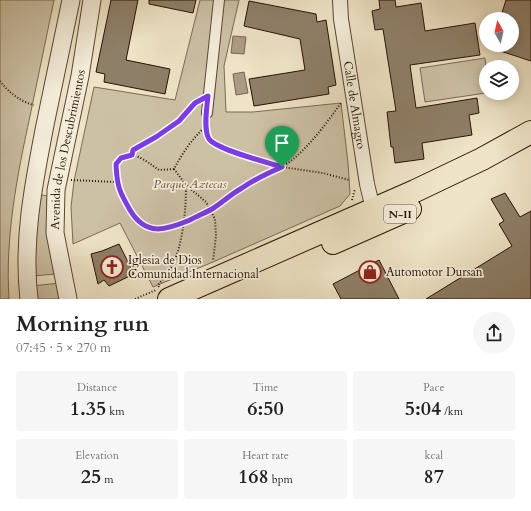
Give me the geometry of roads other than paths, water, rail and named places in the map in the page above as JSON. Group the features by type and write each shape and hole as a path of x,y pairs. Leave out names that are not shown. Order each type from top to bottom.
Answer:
{"main road":[{"name":"N-II","path":"164,292 415,191 482,159 531,132"},
{"name":"N-II","path":"206,299 414,207 490,171 531,149"}],"street":[{"name":"Avenida de los Descubrimientos","path":"29,299 26,280 28,232 33,186 71,0"},
{"name":"Avenida de los Descubrimientos","path":"68,299 55,233 56,190 80,76 92,0"},
{"path":"206,114 219,0"},
{"name":"Calle de Almagro","path":"340,0 341,19 367,184 373,209"}],"place":[{"name":"Iglesia de Dios Comunidad Internacional","path":"112,267"},
{"name":"Automotor Dursan","path":"370,272"}],"park label":[{"name":"Parque Aztecas","path":"190,184"}]}
